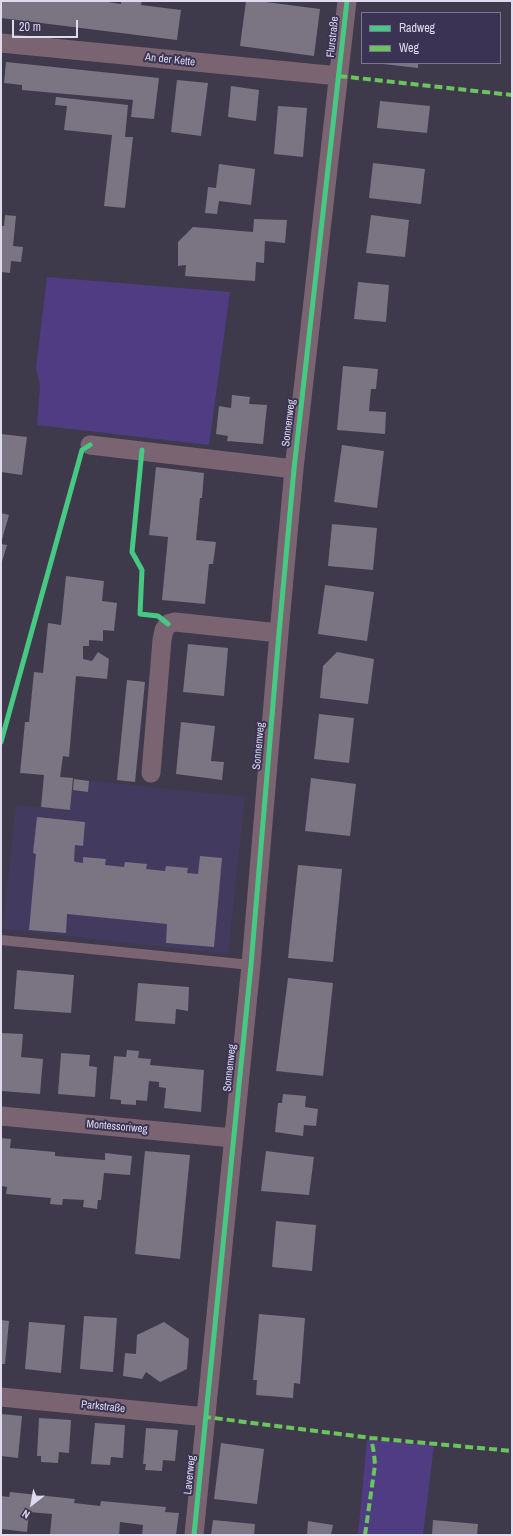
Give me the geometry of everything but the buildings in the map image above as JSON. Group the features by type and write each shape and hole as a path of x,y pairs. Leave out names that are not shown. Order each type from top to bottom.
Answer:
{"street":[{"name":"Flurstraße","path":"339,76 347,1"},
{"name":"An der Kette","path":"1,43 339,76"},
{"name":"Sonnenweg","path":"206,1417 251,965 278,633 294,469 339,76"},
{"path":"90,445 294,469"},
{"path":"150,773 162,640 164,630 168,624 176,622 278,633"},
{"name":"Montessoriweg","path":"1,1116 233,1138"},
{"name":"Parkstraße","path":"1,1397 206,1417"},
{"name":"Laverweg","path":"194,1535 206,1417"}],"lane":[{"path":"1,940 251,965"}],"shaded area":[{"path":"47,277 230,292 209,445 37,425 40,385 36,368"},
{"path":"74,779 245,797 228,954 3,929 16,805 70,811"},
{"path":"367,1440 434,1445 423,1535 358,1535"}],"marked path":[{"path":"339,76 512,95"},
{"path":"205,1420 206,1417 371,1438 512,1451"},
{"path":"365,1535 375,1465 371,1438"}],"cycle path":[{"path":"194,1535 251,965 294,469 347,1"},
{"path":"1,742 82,450 90,445"},
{"path":"142,450 132,552 142,570 140,614 158,616 168,624"}]}
